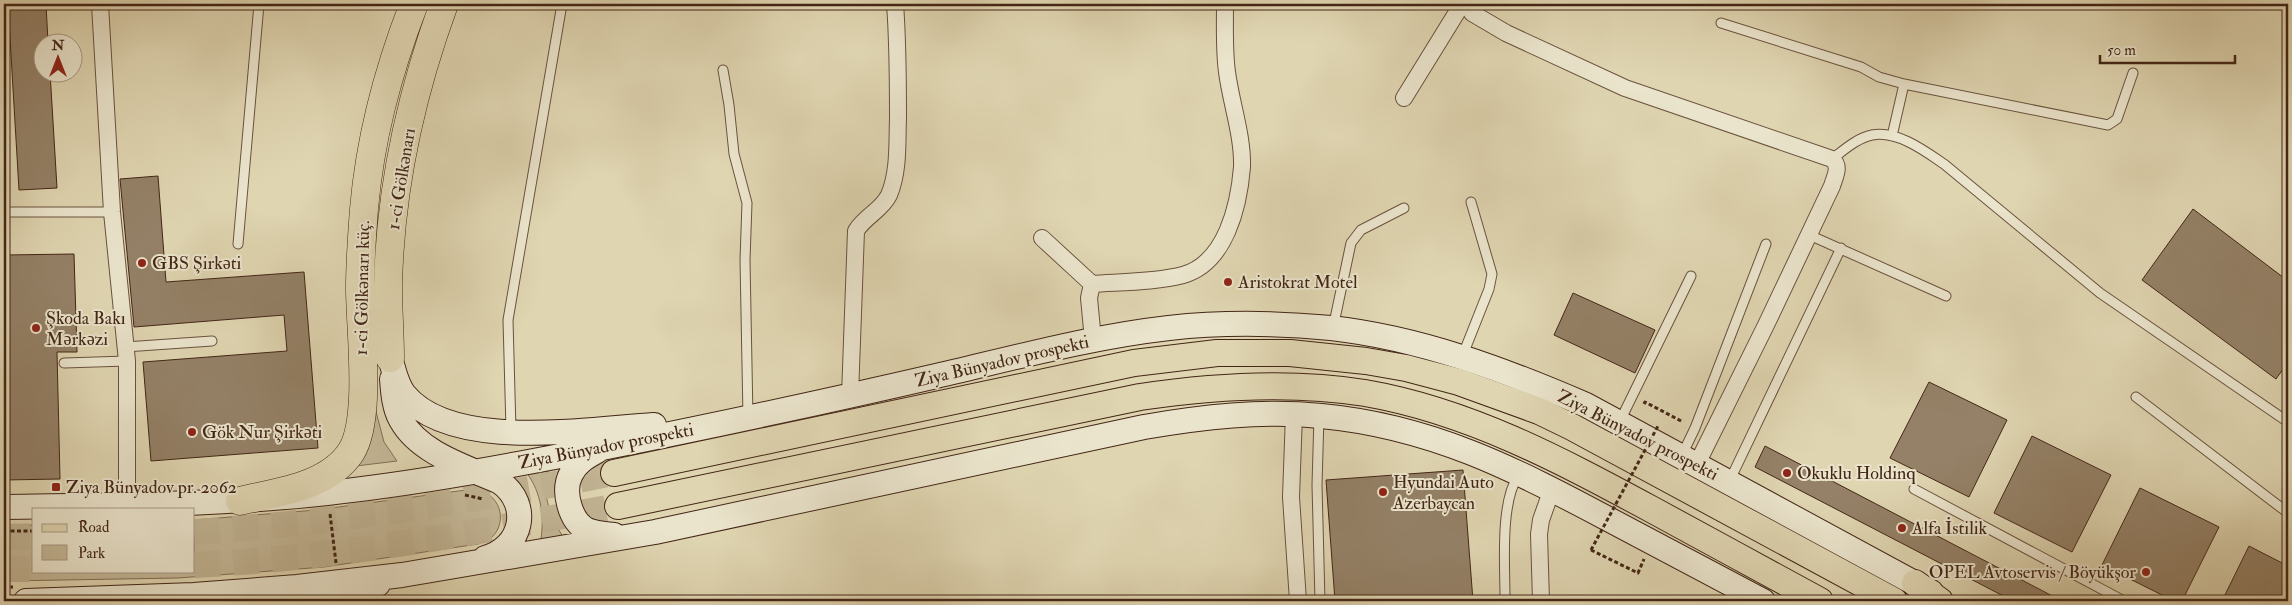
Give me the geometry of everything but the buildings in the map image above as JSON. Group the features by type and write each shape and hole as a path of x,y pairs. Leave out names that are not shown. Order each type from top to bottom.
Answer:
{"highway":[{"name":"1-ci Gölkənarı küç.","path":"240,501 296,488 323,477 340,466 358,437 362,389 360,288 364,206 373,148 386,91 403,33 414,4"},
{"name":"1-ci Gölkənarı","path":"390,358 388,286 394,209 402,153 431,38 444,4"}],"main road":[{"name":"Ziya Bünyadov prospekti","path":"4,507 240,501 328,493 473,471 605,447 850,396 1093,340 1169,328 1218,324 1272,324 1333,328 1418,344 1508,373 1586,405 1948,601"},
{"name":"Ziya Bünyadov prospekti","path":"614,473 1134,363 1218,353 1290,353 1329,356 1406,368 1459,382 1547,415 1894,601"},
{"path":"390,358 397,383 403,393 416,406 435,417 457,425 485,431 511,433 748,418"},
{"path":"390,358 396,409 400,420 410,434 436,453 500,482 510,489 518,505 518,528 514,536 500,551 490,557 457,566"},
{"path":"1406,368 1482,378 1586,405"},
{"path":"618,506 1140,397 1218,388 1291,386 1364,393 1448,414 1489,429 1574,467 1820,601"},
{"path":"32,598 194,595 297,587 402,575 656,532 1144,427 1230,416 1294,414 1371,418 1433,428 1498,443 1574,467"},
{"path":"1319,415 1376,424 1443,442 1477,454 1552,489 1763,601"},
{"path":"605,447 585,458 570,475 567,489 572,512 586,529 598,533 613,535 656,532"},
{"path":"344,601 359,592 402,575"},
{"path":"1915,584 1940,601"}],"street":[{"path":"100,4 112,212 126,354 127,505"},
{"path":"850,396 856,230 862,220 876,212 888,197 894,181 897,153 898,86 895,4"},
{"path":"1042,238 1092,284 1124,283 1184,275 1199,266 1218,250 1234,211 1242,166 1238,131 1227,71 1225,4"},
{"path":"1404,98 1462,4"},
{"path":"1468,4 1472,13 1506,33 1625,88 1832,159 1836,162 1838,168 1832,186 1807,234 1766,325 1689,460"},
{"path":"1092,284 1090,298 1093,340"},
{"path":"1294,414 1291,498 1295,579 1298,601"},
{"path":"1541,601 1539,534 1541,520 1552,489"}],"lane":[{"path":"238,244 259,4"},
{"path":"511,433 508,320 562,4"},
{"path":"1721,23 1861,67 1879,77 1904,84 2108,125 2117,118 2133,73"},
{"path":"722,70 729,105 734,160 746,203 745,260 748,418"},
{"path":"1892,136 1904,84"},
{"path":"1832,159 1852,143 1872,135 1892,136 1920,148 1944,164 2100,293 2288,422"},
{"path":"1462,358 1489,289 1492,274 1471,202"},
{"path":"1333,328 1351,243 1361,230 1404,208"},
{"path":"4,212 112,212"},
{"path":"1807,234 1946,296"},
{"path":"1689,460 1696,428 1766,244"},
{"path":"1729,482 1841,248"},
{"path":"1619,424 1691,276"},
{"path":"64,363 212,341"},
{"path":"2136,397 2288,513"},
{"path":"1319,415 1317,485 1320,601"},
{"path":"1504,598 1507,511 1514,482 1519,473"},
{"path":"1914,489 2124,601"}],"path":[{"path":"1641,408 1645,402 1696,428"},
{"path":"1638,573 1591,550 1658,426 1651,422"},
{"path":"456,496 466,495 490,500"},
{"path":"330,514 337,568"},
{"path":"4,531 32,531"},
{"path":"4,587 32,598"}],"green space":[{"path":"375,408 384,442 397,461 356,466 365,452 370,438"},
{"path":"549,468 546,487 548,506 565,540 540,545 541,507 536,489 526,472"},
{"path":"466,490 482,492 494,499 500,511 500,518 497,531 491,538 478,544 324,567 178,578 4,581 4,526 32,525 32,572 195,572 195,520 316,510"}],"tunnel":[{"path":"195,532 300,523 405,509 614,473"},
{"path":"195,565 248,562 407,543 618,506"},
{"path":"4,537 32,536"},
{"path":"4,569 32,569"}],"place":[{"name":"GBS Şirkəti","path":"142,263"},
{"name":"Aristokrat Motel","path":"1228,282"},
{"name":"Şkoda Bakı Mərkəzi","path":"36,328"},
{"name":"Gök Nur Şirkəti","path":"192,432"},
{"name":"Okuklu Holdinq","path":"1787,473"},
{"name":"Ziya Bünyadov pr. 2062","path":"56,487"},
{"name":"Hyundai Auto Azerbaycan","path":"1383,492"},
{"name":"Alfa İstilik","path":"1902,528"},
{"name":"OPEL Avtoservis / Böyükşor","path":"2146,572"}]}
